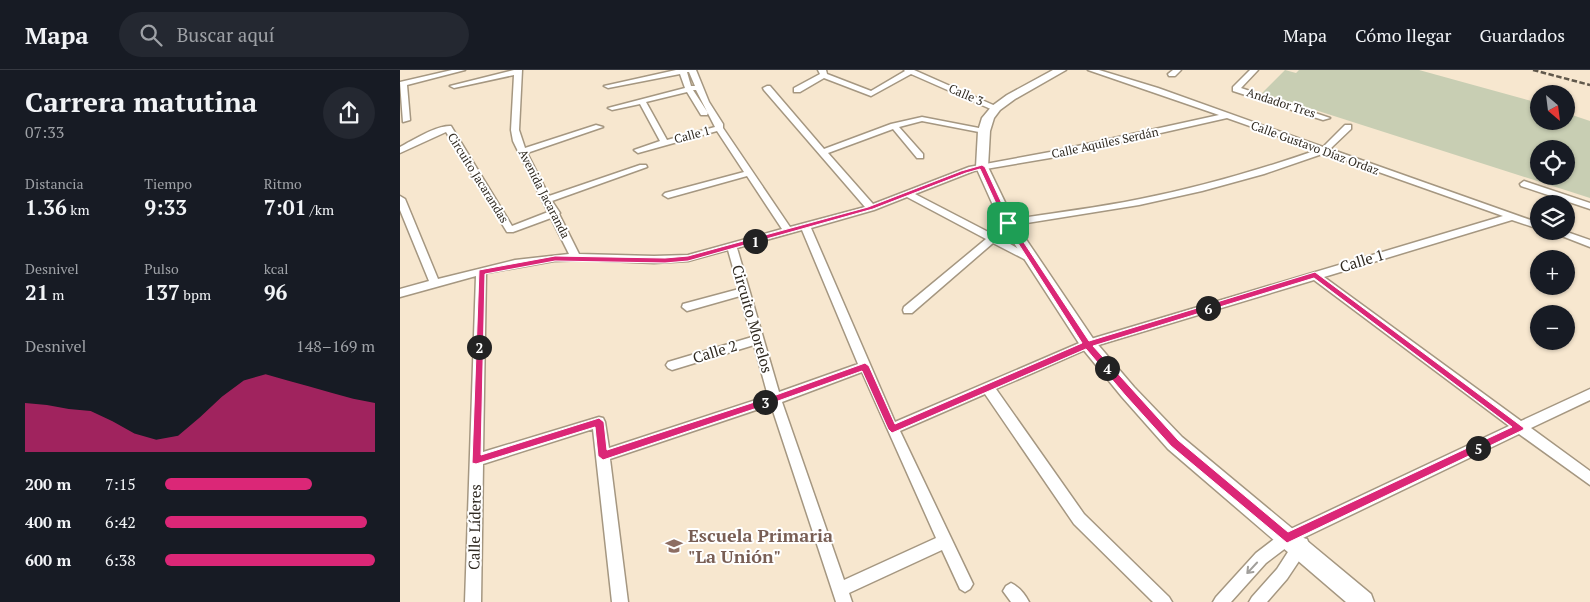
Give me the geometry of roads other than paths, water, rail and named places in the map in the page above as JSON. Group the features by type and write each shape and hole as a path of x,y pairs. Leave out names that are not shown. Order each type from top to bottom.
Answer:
{"main road":[{"path":"1061,70 1011,97 996,108 988,118 984,131 982,167 1008,223 1028,257 1088,344 1174,443 1364,602"}],"street":[{"path":"406,120 401,84 462,70"},
{"path":"608,86 684,70 689,90 712,125 719,128"},
{"path":"692,70 704,102 719,124 719,128 788,231"},
{"name":"Calle Gustavo Díaz Ordaz","path":"1092,70 1530,223"},
{"name":"Andador Tres","path":"1254,70 1236,89 1326,118"},
{"path":"454,86 517,71"},
{"name":"Avenida Jacaranda","path":"517,71 515,130 522,152 555,213 576,258"},
{"path":"796,90 823,72 872,94 910,71"},
{"name":"Calle 3","path":"910,71 996,108"},
{"path":"612,108 698,87"},
{"path":"767,88 871,208"},
{"name":"Calle 1","path":"642,101 665,142"},
{"name":"Calle Aquiles Serdán","path":"400,293 531,261 576,258 665,261 688,258 732,248 871,208 964,172 982,167 1050,155 1227,116"},
{"path":"823,152 894,126 926,119 984,131"},
{"path":"894,126 920,156"},
{"path":"522,152 599,127"},
{"path":"1008,223 1139,202 1202,188 1324,151 1348,127"},
{"name":"Circuito Jacarandas","path":"400,150 448,128 510,230 555,213"},
{"name":"Calle 1","path":"638,150 719,128"},
{"path":"547,200 643,167"},
{"path":"668,195 750,173"},
{"path":"1524,184 1590,206"},
{"path":"909,194 1028,257"},
{"path":"400,199 435,283"},
{"name":"Calle 1","path":"892,429 1088,344 1511,217"},
{"path":"805,226 892,429 965,584"},
{"path":"908,310 993,238"},
{"path":"1575,239 1590,244"},
{"name":"Circuito Morelos","path":"732,248 775,399 842,596 944,542"},
{"name":"Calle Líderes","path":"473,602 481,272"},
{"path":"1315,275 1590,479"},
{"path":"686,307 744,291"},
{"name":"Calle 2","path":"672,365 758,338"},
{"path":"603,456 775,399 865,366"},
{"path":"988,388 1079,519 1164,602"},
{"path":"1221,602 1261,558 1294,543 1313,527 1590,394"},
{"path":"476,460 599,422 620,602"},
{"path":"1257,602 1282,574 1294,543"}],"railway":[{"path":"1533,70 1590,85"}],"place":[{"name":"Escuela Primaria \"La Unión\"","path":"674,546"}]}
